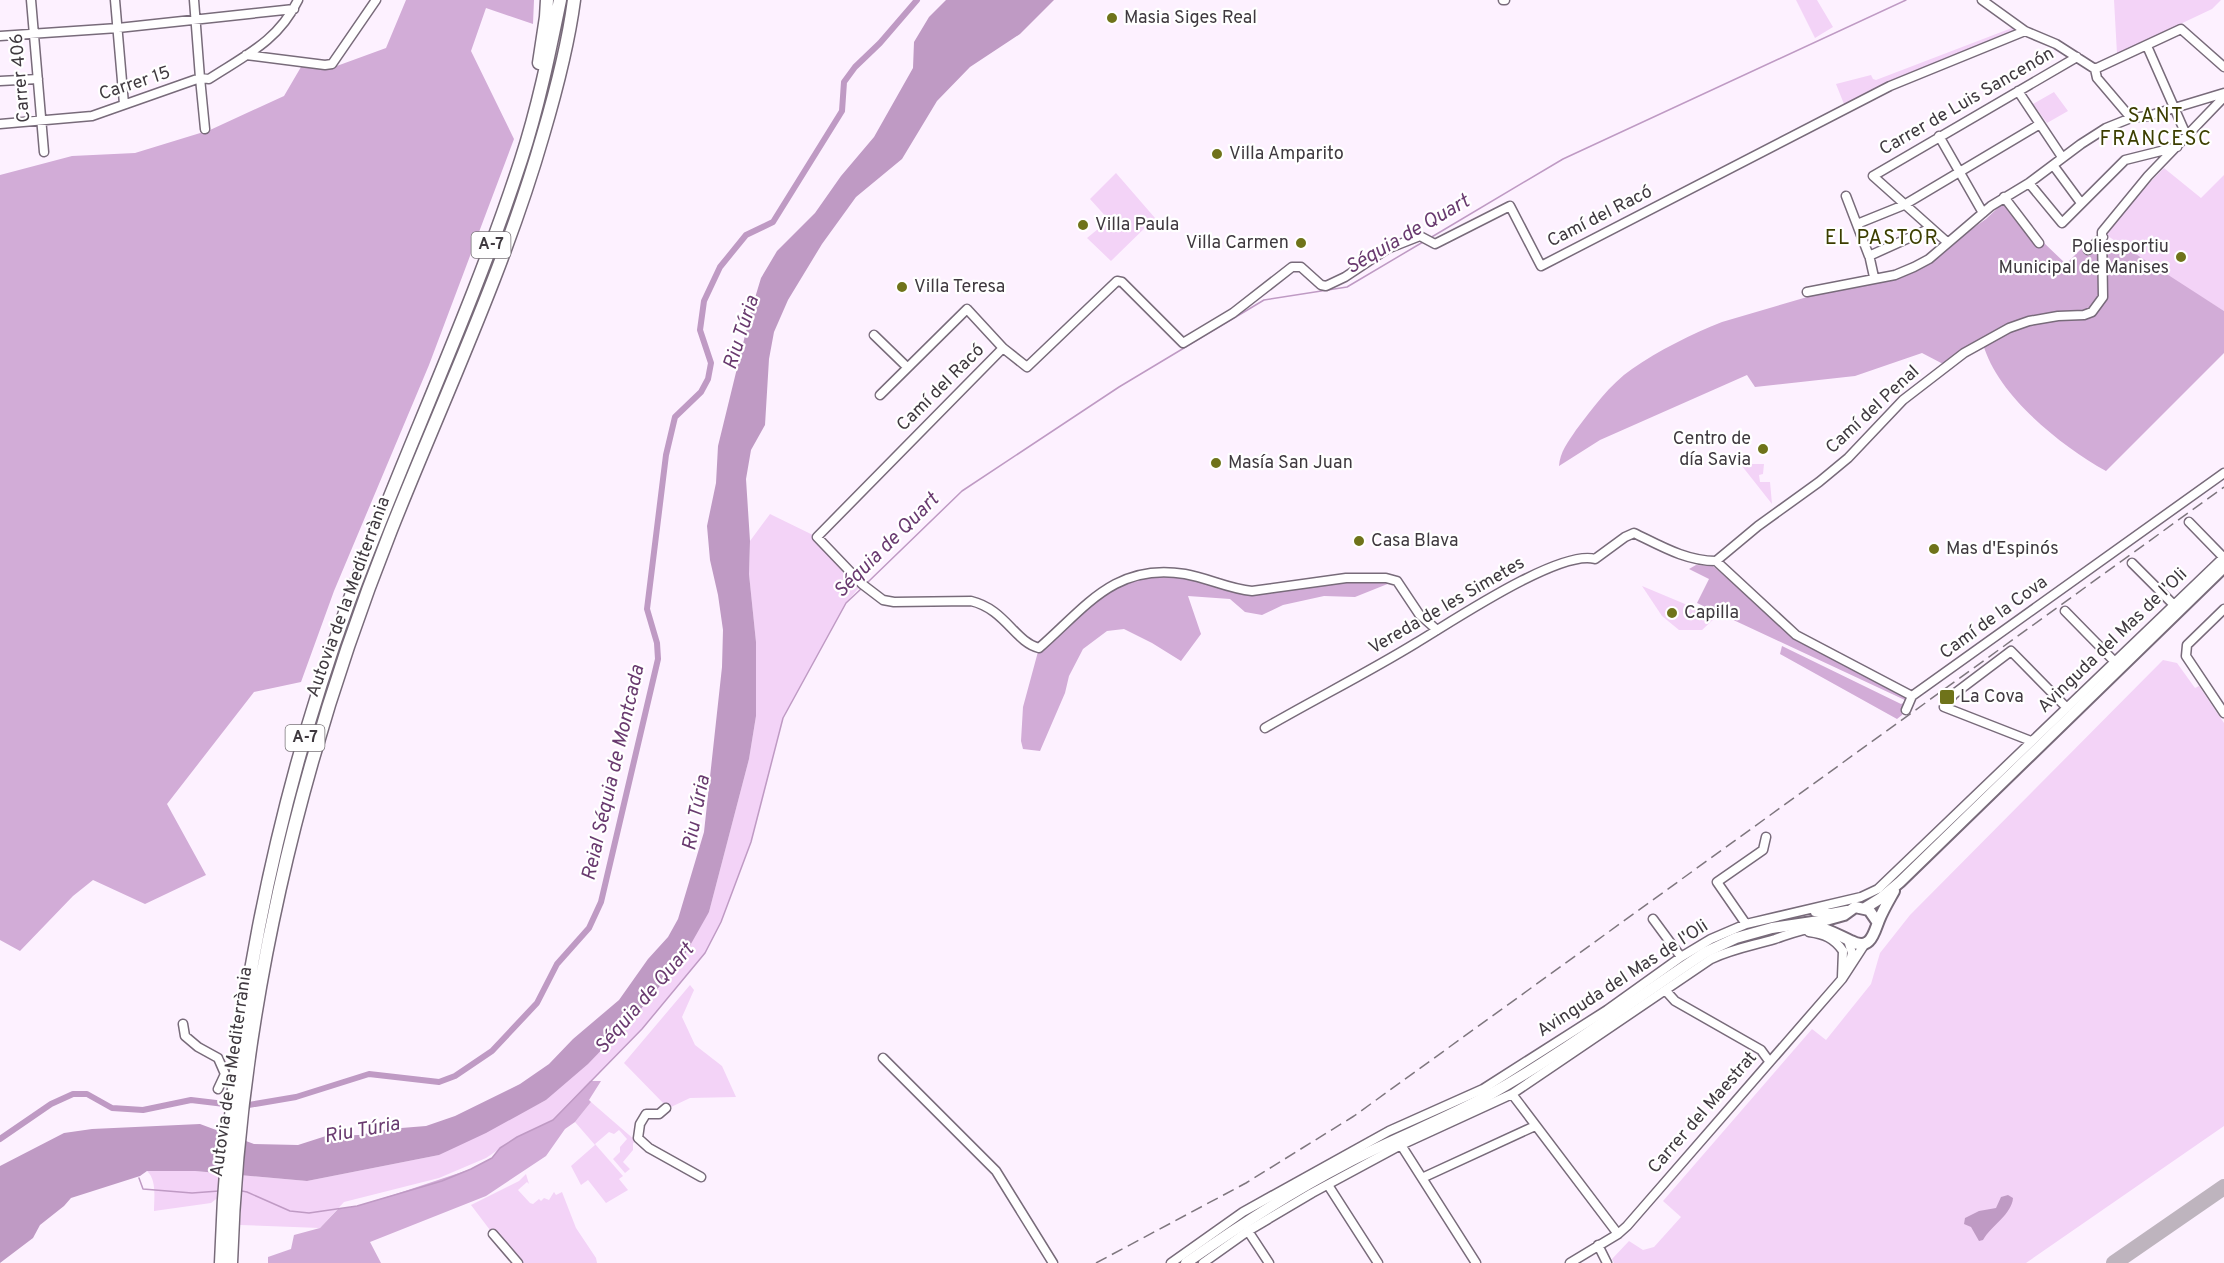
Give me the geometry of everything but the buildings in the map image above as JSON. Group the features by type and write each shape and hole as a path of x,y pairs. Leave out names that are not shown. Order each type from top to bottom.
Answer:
{"highway":[{"path":"522,157 519,148 536,83 546,17 546,0"},
{"name":"Autovia de la Mediterrània","path":"231,1263 245,1052 254,957 270,873 295,773 318,693 377,527 485,264 522,157 543,84 560,0"},
{"name":"Autovia de la Mediterrània","path":"221,1263 228,1132 283,877 308,777 331,696 390,531 520,212 557,87 574,0"},
{"path":"572,16 579,0"}],"main road":[{"path":"1186,1263 1294,1191 1509,1083 1706,952 1736,938 1772,928 1865,908 1881,898 2224,567"},
{"path":"1802,923 1822,928 1860,944 1866,942 1875,935 1878,923 1900,882"},
{"path":"1865,908 1874,913 1878,923"},
{"path":"1847,912 1841,927 1847,939"}],"street":[{"name":"Carrer 406","path":"31,0 44,152"},
{"path":"115,0 124,104"},
{"path":"194,0 205,129"},
{"name":"Carrer 15","path":"0,124 92,116 189,84 200,78 209,79 273,37 298,0"},
{"path":"246,55 332,64 376,0"},
{"path":"1982,0 2025,31 2056,44 2095,69 2097,78 2131,118"},
{"path":"0,36 118,28 294,9"},
{"path":"2095,69 2181,29 2224,67"},
{"name":"Camí del Racó","path":"1437,630 1419,614 1397,581 1371,576 1252,591 1239,590 1187,574 1168,572 1128,578 1105,589 1087,602 1039,648 1030,646 999,614 981,603 883,600 871,593 817,537 1003,348 1027,367 1117,281 1122,282 1183,343 1233,314 1292,267 1301,267 1321,285 1326,286 1345,277 1387,249 1419,236 1435,244 1510,206 1541,266 1890,86 2025,31"},
{"path":"2147,46 2184,130 2189,135"},
{"name":"Carrer de Luis Sancenón","path":"1904,205 1873,176 2077,57"},
{"path":"0,81 38,79"},
{"path":"2018,91 2062,157"},
{"path":"1808,292 1894,275 1914,267 1929,259 2004,197 2029,183 2062,157 2106,128 2131,118 2224,95"},
{"path":"2088,250 2103,235 2148,176 2178,147 2224,95"},
{"path":"1857,224 1904,205 2040,124"},
{"path":"1939,136 1983,213"},
{"path":"2029,183 2062,223 2125,160 2178,147"},
{"path":"2053,165 2081,203"},
{"path":"1846,196 1869,257 1874,278"},
{"path":"2004,197 2039,243"},
{"path":"1904,205 1947,242"},
{"path":"1869,257 1931,228"},
{"name":"Camí del Penal","path":"1716,561 1848,458 1903,400 1964,354 2009,328 2029,321 2058,316 2084,315 2092,312 2103,297 2103,235"},
{"path":"880,395 967,309 1003,348"},
{"path":"874,335 907,367"},
{"name":"Camí de la Cova","path":"1912,696 2224,473"},
{"path":"2189,522 2224,557"},
{"name":"Vereda de les Simetes","path":"1266,728 1511,586 1569,562 1588,557 1595,559 1634,533 1683,556 1698,561 1716,561"},
{"name":"Avinguda del Mas de l'Oli","path":"1172,1263 1243,1212 1264,1200 1389,1131 1483,1089 1607,1010 1680,957 1711,939 1746,924 1861,897 1878,889 2224,557"},
{"path":"1716,561 1796,635 1912,696 1906,710"},
{"path":"2132,563 2175,605"},
{"path":"2224,609 2187,645 2185,651 2186,656 2224,713"},
{"path":"2066,611 2115,662"},
{"path":"2031,741 1944,707 1954,694 2011,651 2067,708"},
{"path":"1746,924 1717,882 1763,850 1766,837"},
{"path":"1881,898 1905,863"},
{"path":"1806,911 1847,912"},
{"path":"1653,919 1680,957"},
{"name":"Avinguda del Mas de l'Oli","path":"1203,1263 1248,1231 1401,1145 1512,1094 1712,958 1732,949 1774,939 1801,929 1822,928"},
{"path":"1790,933 1808,931 1823,934 1836,942 1843,951 1842,978"},
{"path":"1847,939 1851,953 1849,969"},
{"name":"Carrer del Maestrat","path":"1570,1263 1618,1234 1842,978 1866,942"},
{"path":"1666,991 1675,1001 1761,1050 1769,1061"},
{"path":"183,1024 185,1036 198,1047 218,1058 225,1074 218,1089"},
{"path":"882,1058 996,1171 1053,1263"},
{"path":"1512,1094 1618,1234"},
{"path":"666,1108 659,1114 646,1114 639,1124 638,1138 649,1148 701,1177"},
{"path":"1422,1178 1535,1126"},
{"path":"1401,1145 1476,1263"},
{"path":"1328,1185 1378,1263"},
{"path":"1248,1231 1269,1263"},
{"path":"493,1234 518,1263"},
{"path":"1598,1245 1607,1263"}],"shaded area":[{"path":"406,0 534,0 533,24 486,8 471,51 514,139 429,365 334,591 301,682 254,692 167,804 206,875 145,904 93,880 73,896 20,951 0,940 0,175 72,156 135,153 210,130 284,96 301,67 334,67 386,48"},
{"path":"1796,0 1817,0 1833,27 1815,38"},
{"path":"2114,0 2221,0 2212,9 2117,54"},
{"path":"2017,26 2025,31 1846,109 1836,84 1871,75 1876,80"},
{"path":"2054,92 2068,111 2047,123 2033,104"},
{"name":"Poliesportiu Municipal de Manises","path":"2164,168 2201,198 2224,175 2224,311 2102,232"},
{"path":"1116,173 1155,218 1111,261 1087,238 1109,220 1090,199"},
{"path":"2003,203 2038,246 2043,242 2066,264 2082,248 2089,256 2101,245 2103,258 2103,248 2114,240 2224,311 2224,353 2106,471 2069,448 2016,400 2002,382 1983,344 2009,328 2042,318 2010,325 1945,365 1922,353 1855,376 1755,387 1747,375 1600,440 1559,466 1567,443 1602,397 1624,375 1653,356 1722,322 1869,279 1895,277 1915,271 1986,219"},
{"path":"1764,464 1763,474 1759,475 1760,482 1770,482 1772,504 1742,466"},
{"path":"770,514 817,537 862,584 846,603 783,718 751,842 721,922 705,953 642,1029 553,1120 517,1137 486,1158 439,1178 344,1202 320,1228 240,1225 241,1201 220,1196 211,1203 154,1211 154,1184 147,1171 195,1171 307,1181 439,1155 546,1100 709,912 749,759 756,716 756,642 749,574 750,541"},
{"path":"1696,565 1713,566 1792,635 1909,698 1902,715 1897,719 1780,654 1782,646 1901,704 1907,701 1697,603 1709,579 1689,569"},
{"path":"1168,572 1240,590 1386,578 1390,583 1355,597 1324,596 1283,605 1262,615 1245,612 1230,599 1188,596 1201,634 1181,661 1124,629 1107,631 1083,649 1069,676 1065,693 1040,751 1023,749 1021,741 1023,707 1039,648 1105,589 1147,574"},
{"path":"1642,586 1716,617 1702,630 1679,630 1662,616"},
{"path":"2163,660 2177,663 2195,688 2199,686 2224,723 2224,1126 2026,1263 1614,1263 1612,1259 1629,1241 1643,1250 1654,1247 1681,1217 1663,1201 1812,1029 1826,1040 1871,984 1880,953 1910,915"},
{"path":"690,985 694,990 682,1017 695,1045 722,1066 736,1097 690,1098 671,1107 666,1106 624,1063"},
{"path":"590,1081 601,1081 589,1100 591,1102 575,1122 565,1129 546,1156 486,1196 370,1242 381,1263 268,1263 268,1257 291,1249 294,1235 320,1228 338,1209 393,1195 471,1169 492,1158 500,1148 517,1137 553,1120"},
{"path":"591,1102 636,1141 633,1143 633,1150 623,1162 630,1169 625,1173 613,1159 627,1139 619,1130 614,1134 609,1132 595,1144 623,1176 619,1179 628,1190 606,1203 588,1180 581,1185 571,1166 595,1145 575,1122"},
{"path":"526,1174 529,1184 527,1182 518,1190 530,1203 533,1204 544,1198 549,1200 554,1192 556,1195 562,1192 576,1228 597,1263 515,1263 471,1205 519,1181"}],"water":[{"path":"946,0 1054,0 1020,34 970,67 937,101 902,159 856,197 822,244 788,300 774,332 769,359 765,425 751,450 746,479 750,541 749,574 756,642 756,716 749,759 709,912 683,958 640,1010 588,1064 546,1100 486,1133 439,1155 307,1181 195,1171 147,1171 140,1176 71,1198 40,1225 33,1238 0,1263 0,1166 64,1133 92,1129 200,1124 254,1144 298,1145 326,1136 359,1135 389,1129 426,1126 455,1116 520,1084 549,1064 573,1039 619,1000 648,959 668,937 678,919 704,832 722,667 723,630 710,560 707,526 716,483 718,446 751,311 761,278 777,251 815,213 841,176 874,137 913,68 914,42 929,17"},
{"path":"2008,1195 2013,1198 2009,1209 1983,1240 1979,1241 1971,1227 1964,1224 1965,1218 1979,1211 1996,1208 2001,1197"}],"waterway":[{"name":"Reial Séquia de Montcada","path":"243,1106 296,1097 369,1074 439,1082 455,1076 492,1051 537,1003 557,964 589,928 601,902 658,659 657,643 647,609 666,455 675,417 701,392 708,379 711,363 700,330 704,301 720,267 746,235 773,222 842,111 844,82 917,0"},
{"name":"Séquia de Quart","path":"1430,238 1563,159 1906,0"},
{"name":"Séquia de Quart","path":"868,582 962,491 1119,387 1264,300 1347,287 1423,242"},
{"name":"Séquia de Quart","path":"242,1191 290,1211 309,1213 357,1206 442,1181 471,1169 492,1158 500,1148 517,1137 553,1120 642,1029 705,953 721,922 751,842 783,718 846,603 862,588"},
{"name":"Reial Séquia de Montcada","path":"0,1139 51,1104 73,1094 87,1094 112,1108 143,1110 191,1100 233,1105"},
{"name":"Séquia de Quart","path":"139,1178 143,1189 192,1193 219,1191"}],"taxiway":[{"path":"2114,1263 2224,1187"}],"railway":[{"path":"1096,1263 1246,1183 1354,1116 2224,487"}],"place":[{"name":"Masia Siges Real","path":"1112,18"},
{"name":"Villa Amparito","path":"1217,154"},
{"name":"Villa Paula","path":"1083,225"},
{"name":"Villa Carmen","path":"1301,243"},
{"name":"Poliesportiu Municipal de Manises","path":"2181,257"},
{"name":"Villa Teresa","path":"902,287"},
{"name":"Centro de día Savia","path":"1763,449"},
{"name":"Masía San Juan","path":"1216,463"},
{"name":"Casa Blava","path":"1359,541"},
{"name":"Mas d'Espinós","path":"1934,549"},
{"name":"Capilla","path":"1672,613"},
{"name":"La Cova","path":"1947,697"}],"district":[{"name":"SANT FRANCESC","path":"2156,128"},
{"name":"EL PASTOR","path":"1882,239"}],"water label":[{"name":"Riu Túria","path":"742,333"},
{"name":"Riu Túria","path":"697,813"},
{"name":"Riu Túria","path":"362,1131"}]}
